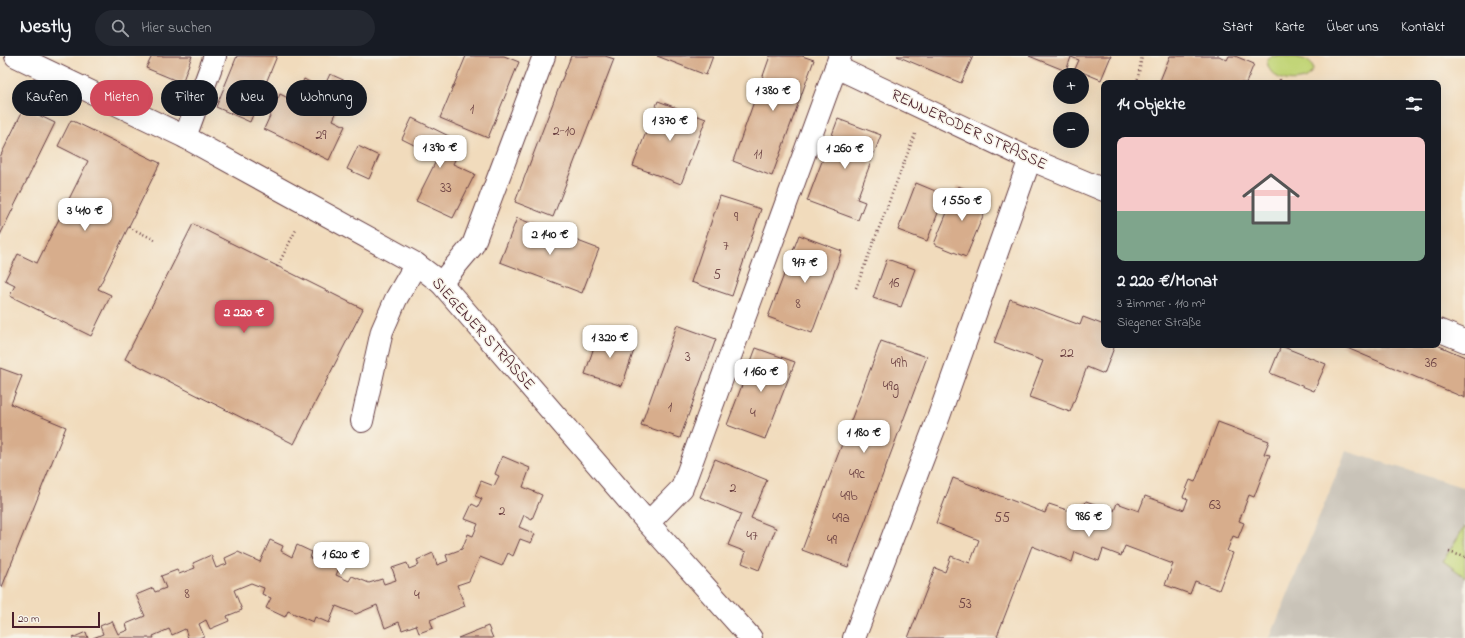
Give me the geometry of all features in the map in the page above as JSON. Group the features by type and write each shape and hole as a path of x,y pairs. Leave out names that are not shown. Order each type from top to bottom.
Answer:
{"street":[{"name":"SIEGENER STRASSE","path":"16,56 185,137 416,264 441,283 648,524 752,638"},
{"path":"185,137 215,56"},
{"path":"441,283 473,244 544,56"},
{"path":"648,524 682,488 838,62"},
{"name":"RENNERODER STRASSE","path":"838,62 925,109 1030,159 1101,189"},
{"path":"854,638 940,416 1030,159"},
{"path":"362,421 382,331 396,299 416,264"},
{"path":"1441,331 1465,341"}],"path":[{"path":"1138,80 1142,56"},
{"path":"856,288 925,109"},
{"path":"277,266 299,225"},
{"path":"129,227 155,240"},
{"path":"1449,552 1465,557"}],"shaded area":[{"path":"1346,451 1465,488 1465,638 1270,638"}],"green space":[{"path":"1272,56 1304,59 1312,65 1313,70 1308,77 1304,79 1285,80 1274,75 1268,66 1267,59"},
{"path":"1465,526 1465,577 1443,561"}],"building":[{"path":"152,56 192,56 183,80 175,80 146,68"},
{"path":"237,56 277,56 267,80 227,80"},
{"path":"466,56 504,56 519,62 488,138 440,118"},
{"path":"571,56 605,56 614,59 553,217 515,202"},
{"path":"657,56 713,56 706,75"},
{"path":"770,56 802,56 814,60 772,176 733,161"},
{"path":"897,56 973,56 961,83"},
{"path":"1029,56 1111,56 1101,80 1089,75 1089,68 1075,68 1079,60 1071,57 1067,68 1059,68"},
{"path":"1170,56 1219,56 1227,60 1229,56 1235,56 1254,64 1247,80 1160,80"},
{"path":"330,74 343,80 327,80"},
{"path":"226,83 226,111 218,108 218,102"},
{"path":"280,94 286,97 286,116 335,116 333,120 345,126 329,160 264,129 270,116 278,116 278,98"},
{"path":"658,101 706,119 681,184 633,166"},
{"path":"20,116 41,116 55,123 0,235 0,157"},
{"path":"236,116 252,116 250,122"},
{"path":"412,118 463,143 453,164 475,174 453,218 416,201 438,157 402,139"},
{"path":"838,119 881,135 857,199 865,202 858,220 807,201"},
{"path":"71,120 160,163 98,289 111,295 91,336 10,296 15,285 5,280 18,254 37,263 88,161 58,146"},
{"path":"358,146 379,156 369,179 347,169"},
{"path":"916,183 945,195 927,241 898,230"},
{"path":"958,186 990,199 966,257 934,244"},
{"path":"720,196 761,209 732,296 691,282"},
{"path":"517,218 599,249 582,293 500,262"},
{"path":"193,224 363,309 294,444 125,359"},
{"path":"799,235 842,251 812,333 768,317"},
{"path":"887,259 915,269 901,307 873,298"},
{"path":"1010,299 1080,325 1083,317 1101,324 1101,348 1114,348 1104,374 1087,367 1070,412 1029,397 1043,361 994,343"},
{"path":"677,325 716,339 680,438 641,425"},
{"path":"599,332 636,344 622,386 585,374"},
{"path":"881,341 927,357 848,567 802,550"},
{"path":"1441,347 1465,357 1465,398 1347,348 1441,348"},
{"path":"756,348 795,362 765,439 727,425"},
{"path":"1280,348 1286,348 1326,364 1314,391 1270,373"},
{"path":"0,368 22,376 11,404 66,427 2,587 0,586"},
{"path":"1218,422 1269,441 1264,454 1270,455 1254,497 1249,495 1239,521 1244,523 1238,538 1233,536 1227,551 1233,553 1219,590 1195,581 1190,594 1165,585 1173,564 1125,546 1121,556 1103,549 1099,561 1075,552 1072,562 1032,546 997,636 1002,638 908,638 935,568 945,572 951,556 970,563 979,540 936,523 953,478 1045,513 1049,504 1070,511 1072,506 1083,510 1086,501 1114,511 1117,503 1139,511 1145,496 1184,510 1188,499 1183,497 1190,480 1195,482"},
{"path":"502,456 530,468 523,487 542,495 532,519 524,515 519,527 535,534 531,543 520,539 513,556 508,553 502,566 480,557 469,581 457,585 465,606 430,620 433,628 419,633 416,625 402,630 399,622 385,628 377,605 356,614 336,606 329,623 315,617 313,622 288,611 285,617 266,608 271,598 262,594 264,588 251,583 234,590 242,610 227,616 229,621 210,629 206,620 199,624 204,636 199,638 188,638 185,629 172,635 169,629 153,636 154,638 93,638 103,634 100,626 112,621 118,634 128,630 126,624 145,616 136,595 153,588 155,592 166,588 161,576 177,570 179,574 195,568 193,563 211,555 216,568 227,564 225,558 238,552 260,562 270,540 283,546 281,551 292,557 297,545 312,552 310,558 320,562 323,556 341,564 336,575 349,581 352,576 369,583 382,579 384,584 396,580 392,568 407,563 409,569 419,565 417,560 433,553 437,565 448,561 446,555 462,549 468,534 473,536 478,524 465,519 472,504 478,507 482,499 475,496 481,481 494,486 499,476 495,474"},
{"path":"715,459 767,480 751,518 776,528 759,570 742,563 746,552 728,545 741,514 700,497"},
{"path":"488,626 493,638 458,638"},
{"path":"86,632 88,638 72,638"}]}
